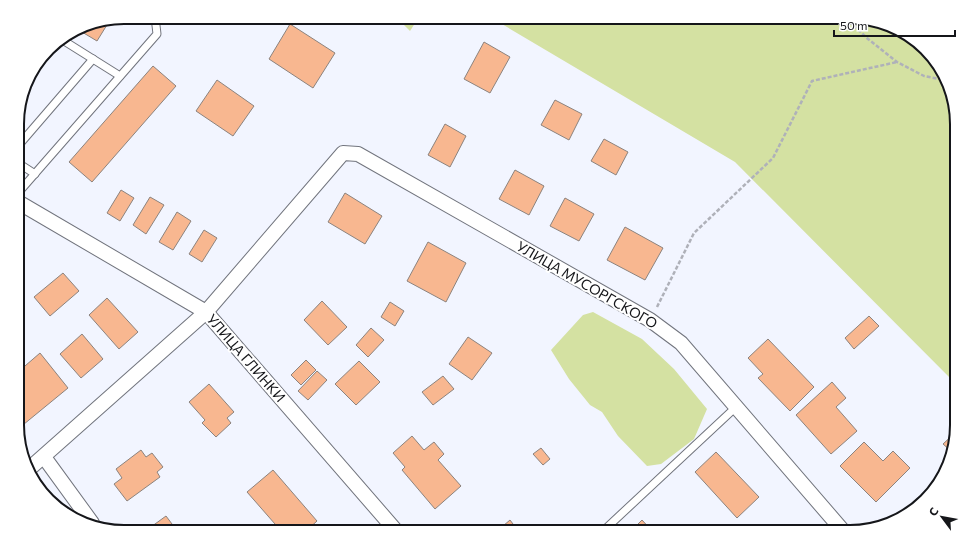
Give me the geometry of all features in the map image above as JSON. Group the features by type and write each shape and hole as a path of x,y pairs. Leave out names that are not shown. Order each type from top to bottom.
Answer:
{"street":[{"name":"УЛИЦА МУСОРГСКОГО","path":"206,312 343,153 358,154 650,320 680,343 838,525"},
{"name":"УЛИЦА ГЛИНКИ","path":"24,206 206,312 391,525"},
{"path":"33,466 206,312"},
{"path":"44,457 88,518"}],"lane":[{"path":"24,186 157,34 156,24"},
{"path":"67,43 120,76"},
{"path":"24,139 93,59"},
{"path":"24,167 35,174"},
{"path":"610,525 736,407"}],"path":[{"path":"853,24 868,39 897,62 924,76 940,79"},
{"path":"650,320 694,233 773,158 812,81 897,62"}],"green space":[{"path":"403,24 414,24 410,31"},
{"path":"502,24 850,24 876,27 900,37 911,45 921,53 937,74 945,92 950,118 950,378 735,162"},
{"path":"593,312 642,339 674,369 707,409 694,439 661,464 647,466 618,436 602,412 590,405 569,379 551,350 583,315"}],"building":[{"path":"290,24 335,53 313,88 269,59"},
{"path":"106,26 97,41 83,33"},
{"path":"484,42 510,57 490,93 464,79"},
{"path":"153,66 176,86 92,182 69,162"},
{"path":"217,80 254,106 233,136 196,111"},
{"path":"555,100 582,114 569,140 541,125"},
{"path":"445,124 466,136 450,167 428,155"},
{"path":"604,139 628,152 616,175 591,161"},
{"path":"515,170 544,186 529,215 499,199"},
{"path":"121,190 134,198 120,221 107,213"},
{"path":"345,193 382,216 365,244 328,222"},
{"path":"150,197 164,205 146,234 133,225"},
{"path":"565,198 594,214 579,241 550,226"},
{"path":"177,212 191,221 173,250 159,242"},
{"path":"625,227 663,248 645,280 607,260"},
{"path":"204,230 217,238 202,262 189,254"},
{"path":"428,242 466,263 446,302 407,281"},
{"path":"63,273 79,291 50,316 34,297"},
{"path":"107,298 138,332 119,349 89,315"},
{"path":"322,301 347,327 328,345 304,320"},
{"path":"390,302 404,311 395,326 381,317"},
{"path":"869,316 879,326 854,349 845,338"},
{"path":"371,328 384,340 368,357 356,345"},
{"path":"82,334 103,359 81,378 60,354"},
{"path":"468,337 492,353 472,380 449,364"},
{"path":"768,339 814,387 790,411 758,378 763,374 748,358"},
{"path":"40,353 68,388 24,424 24,367"},
{"path":"306,360 316,370 301,385 291,375"},
{"path":"359,361 380,382 356,405 335,384"},
{"path":"317,371 327,380 308,400 298,391"},
{"path":"443,376 454,389 433,405 422,392"},
{"path":"832,382 846,398 836,407 857,431 831,454 796,415"},
{"path":"209,384 234,412 227,418 231,423 216,437 202,423 205,420 189,402"},
{"path":"412,436 424,450 434,442 444,454 438,460 461,486 435,509 402,470 405,467 393,453"},
{"path":"949,439 947,448 943,444"},
{"path":"864,442 883,461 893,451 910,468 876,502 840,466"},
{"path":"541,448 550,459 543,465 533,454"},
{"path":"141,450 146,457 152,453 163,467 157,472 160,477 127,501 114,484 122,478 116,469"},
{"path":"716,452 759,497 737,518 695,472"},
{"path":"273,470 317,521 313,525 276,525 247,492"},
{"path":"166,516 173,525 154,525"},
{"path":"510,520 514,525 504,525"},
{"path":"642,520 647,525 637,525"}]}
